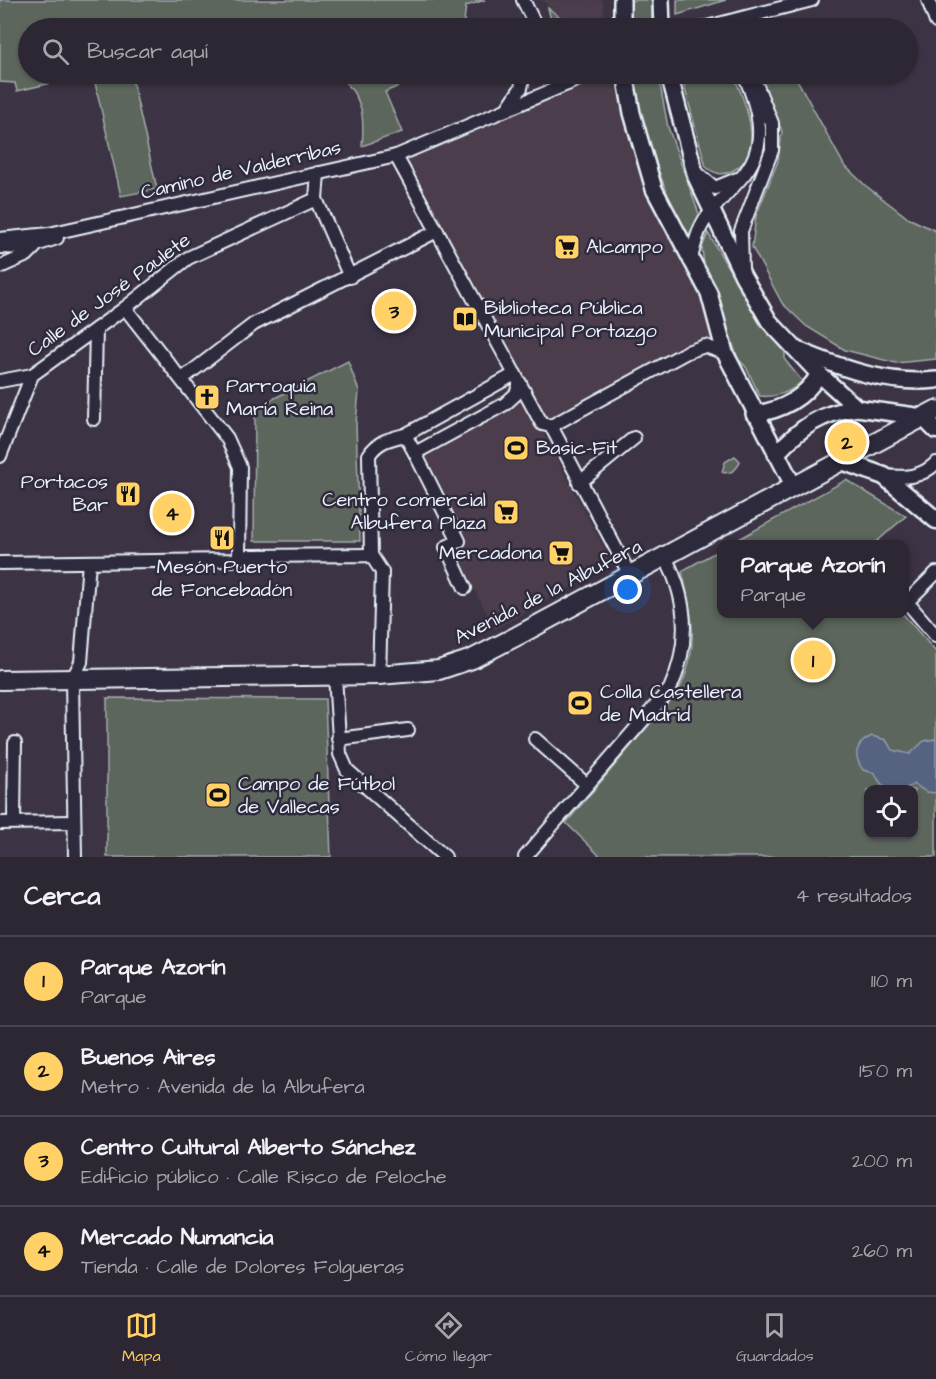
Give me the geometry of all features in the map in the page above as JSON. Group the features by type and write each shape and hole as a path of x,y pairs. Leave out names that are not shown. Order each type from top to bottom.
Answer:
{"main road":[{"path":"929,413 936,430"},
{"name":"Avenida de la Albufera","path":"0,680 379,675 439,670 472,659 929,413"},
{"path":"842,461 884,476 936,520"}],"street":[{"path":"523,0 531,18"},
{"path":"622,0 622,18"},
{"path":"661,0 662,18"},
{"path":"751,18 812,0"},
{"path":"928,0 936,22"},
{"path":"507,109 522,84"},
{"path":"567,84 396,156 542,424 551,426 687,352 705,346 725,353"},
{"path":"627,84 632,113 654,189 690,261 709,293 725,353 754,414 794,487"},
{"path":"672,84 694,170 711,212 743,276 769,321 819,374 857,408"},
{"path":"690,261 701,227 711,212 744,176 757,154 761,131 756,104 748,84"},
{"path":"743,276 741,231 772,150 772,123 756,84"},
{"name":"Camino de Valderribas","path":"0,238 49,234 396,156"},
{"path":"694,170 715,188 744,176"},
{"path":"318,173 316,199 350,277"},
{"name":"Calle de José Paulete","path":"32,375 125,308 188,258 316,199"},
{"name":"Camino de Valderribas","path":"0,247 13,249 37,246 94,223"},
{"path":"182,379 254,324 437,231"},
{"path":"0,267 27,255 49,234"},
{"path":"125,308 227,438 240,467 239,558"},
{"path":"94,419 96,329"},
{"path":"795,349 882,379 936,380"},
{"path":"754,414 771,412 796,400 811,388 819,374"},
{"path":"0,381 32,375"},
{"path":"0,456 32,375"},
{"path":"415,453 505,404 516,394 518,378"},
{"path":"379,675 382,572 371,555 369,456 375,446 384,440 405,435 518,378"},
{"path":"505,404 524,402 534,410"},
{"path":"776,454 805,426 832,411 857,408 929,413"},
{"path":"551,426 579,483 630,575"},
{"path":"405,435 459,541 446,547 465,588"},
{"path":"579,483 634,438"},
{"path":"884,476 906,479 936,463"},
{"path":"0,563 232,560 371,555"},
{"path":"525,857 670,689 681,665 685,633 681,600 665,557"},
{"path":"75,857 72,680 81,662 89,562"},
{"path":"909,600 936,573"},
{"path":"909,604 936,636"},
{"path":"335,676 340,754 356,780 445,857"},
{"path":"338,738 408,730"},
{"path":"535,739 587,785"},
{"path":"14,822 15,743"},
{"path":"0,822 74,822"}],"shaded area":[{"path":"0,0 485,0 466,6 464,18 18,18 18,84 47,84 17,91 15,83 0,82"},
{"path":"542,0 603,0 604,18 562,18"},
{"path":"629,0 652,0 652,18 630,18"},
{"path":"677,0 726,0 677,15"},
{"path":"548,8 561,18 550,18"},
{"path":"95,84 133,84 157,189 121,196"},
{"path":"347,84 403,84 385,92 402,132 362,146 362,114 353,91"},
{"path":"567,84 614,84 654,189 690,261 725,353 705,346 542,425 542,432 610,559 592,568 582,581 495,629 475,591 465,588 446,547 458,541 415,453 505,404 520,383 396,156"},
{"path":"635,84 660,84 668,127 699,214 687,239 655,161"},
{"path":"684,84 737,84 750,126 749,152 743,163 732,171 719,174 706,167"},
{"path":"763,84 799,84 844,165 866,186 908,218 936,231 936,359 896,363 845,350 806,326 782,303 752,247 756,216 778,161 782,131"},
{"path":"708,233 755,314 785,352 785,360 802,381 788,391 771,396 760,396 746,367 738,359 715,293 705,273 702,248"},
{"path":"348,361 359,391 356,423 360,541 254,541 255,408"},
{"path":"735,456 740,461 737,467 731,472 722,472 725,462"},
{"path":"846,480 906,516 879,540 737,540"},
{"path":"717,551 717,618 906,618 936,652 936,857 601,857 566,823 680,688 690,658 691,616 682,571"},
{"name":"Campo de Fútbol de Vallecas","path":"107,698 325,699 331,857 107,857"}],"water":[{"path":"872,736 886,740 892,750 910,754 924,741 936,739 936,793 926,792 914,784 883,785 875,773 863,770 857,750"}],"place":[{"name":"Alcampo","path":"567,247"},
{"name":"Centro Cultural Alberto Sánchez","path":"394,311"},
{"name":"Biblioteca Pública Municipal Portazgo","path":"465,319"},
{"name":"Parroquia María Reina","path":"207,397"},
{"name":"Buenos Aires","path":"847,442"},
{"name":"Basic-Fit","path":"516,448"},
{"name":"Portacos Bar","path":"128,494"},
{"name":"Centro comercial Albufera Plaza","path":"506,512"},
{"name":"Mercado Numancia","path":"172,513"},
{"name":"Mesón Puerto de Foncebadón","path":"222,538"},
{"name":"Mercadona","path":"561,553"},
{"name":"Parque Azorín","path":"813,660"},
{"name":"Colla Castellera de Madrid","path":"580,703"},
{"name":"Campo de Fútbol de Vallecas","path":"218,795"}]}
